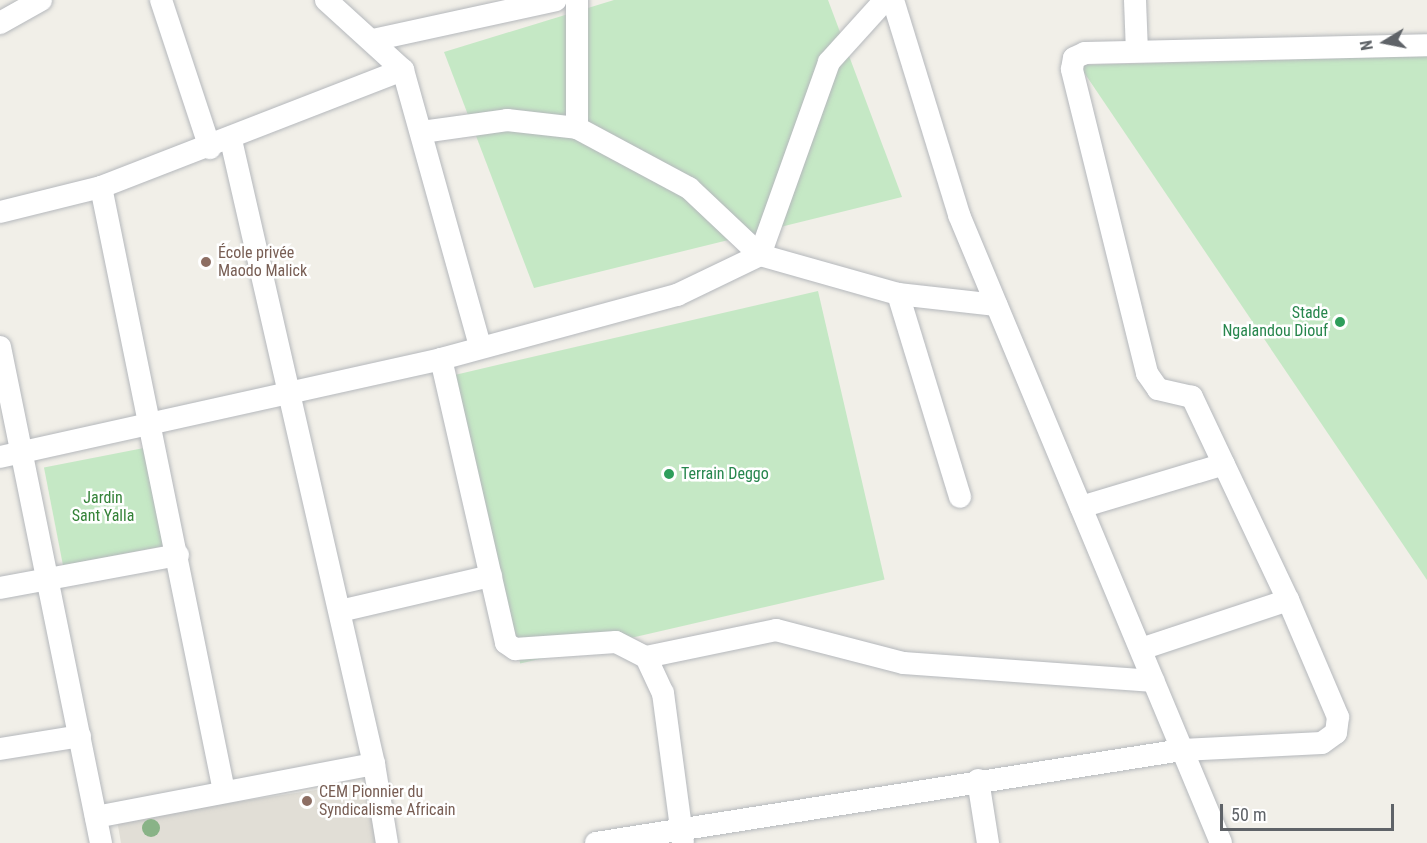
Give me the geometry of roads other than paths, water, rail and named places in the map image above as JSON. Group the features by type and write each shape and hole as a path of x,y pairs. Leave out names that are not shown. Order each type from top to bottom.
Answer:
{"street":[{"path":"4,13 41,0"},
{"path":"161,0 220,144 290,391 374,764 387,843"},
{"path":"326,0 373,40 403,70 480,345"},
{"path":"373,40 556,0"},
{"path":"577,0 577,128"},
{"path":"10,455 441,359 480,345 677,295 760,255 829,62 885,0"},
{"path":"892,0 959,215 1221,843"},
{"path":"1136,0 1137,51"},
{"path":"596,843 682,836 978,780 1182,750 1322,742 1336,733 1338,717 1288,600 1192,397 1158,389 1147,373 1072,69 1074,58 1085,53 1427,45"},
{"path":"0,212 100,187 220,144 403,70"},
{"path":"422,132 507,120 577,128 689,188 760,255 898,294 996,305"},
{"path":"100,187 152,425 224,791"},
{"path":"898,294 960,497"},
{"path":"0,347 10,455 47,579 101,843"},
{"path":"441,359 490,576 509,647 616,642 646,657 663,693 682,836"},
{"path":"1081,507 1224,464"},
{"path":"0,588 177,555"},
{"path":"340,611 490,576"},
{"path":"1141,649 1288,600"},
{"path":"646,657 776,630 904,663 1153,681"},
{"path":"0,749 80,736"},
{"path":"96,817 374,764"},
{"path":"978,780 988,843"}],"place":[{"name":"École privée Maodo Malick","path":"206,262"},
{"name":"Stade Ngalandou Diouf","path":"1340,322"},
{"name":"Terrain Deggo","path":"669,474"},
{"name":"CEM Pionnier du Syndicalisme Africain","path":"307,801"}],"park label":[{"name":"Jardin Sant Yalla","path":"103,507"}]}
